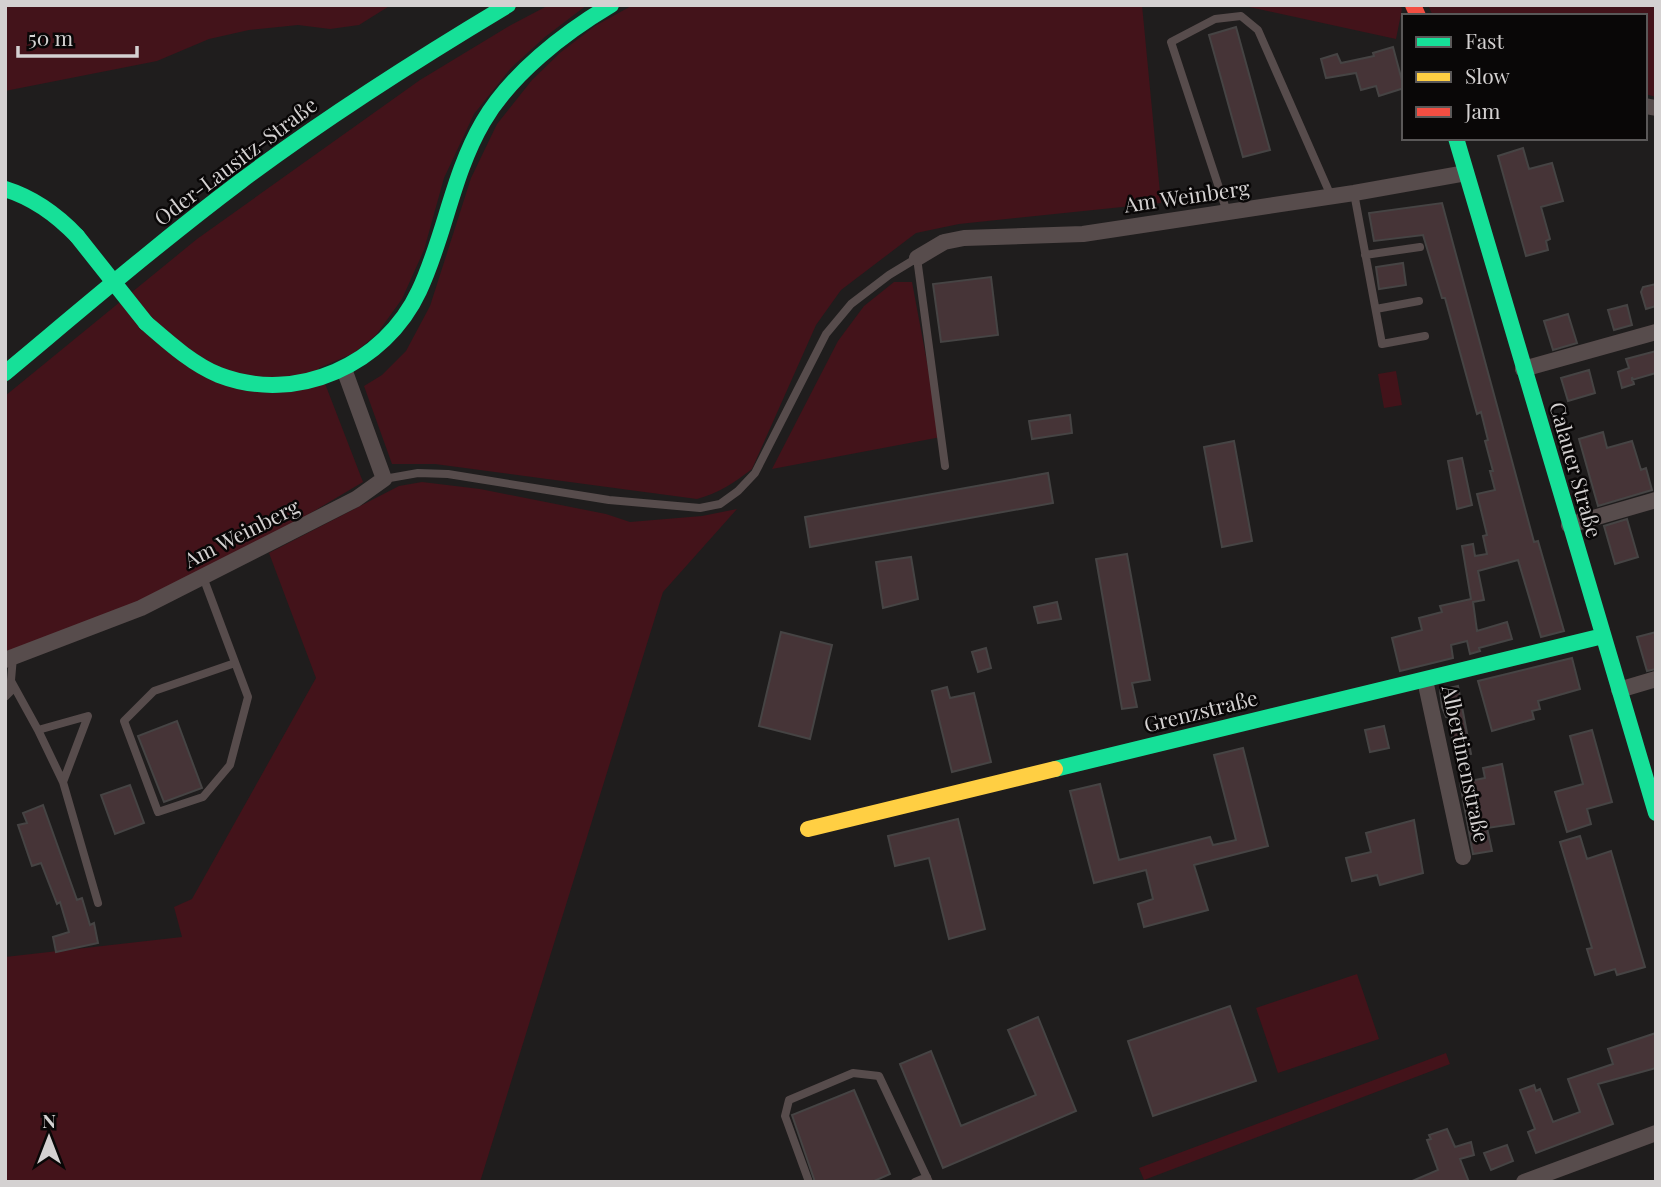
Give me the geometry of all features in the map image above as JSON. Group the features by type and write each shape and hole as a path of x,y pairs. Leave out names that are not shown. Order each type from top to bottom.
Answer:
{"main road":[{"name":"Oder-Lausitz-Straße","path":"5,373 274,156 412,61 508,5"},
{"path":"5,189 27,195 56,214 77,236 146,323 180,352 217,374 254,384 314,381 362,359 385,341 412,306 432,256 456,178 484,120 522,72 553,44 611,5"},
{"name":"Calauer Straße","path":"1457,140 1656,813"},
{"name":"Grenzstraße","path":"808,829 1603,636"}],"street":[{"name":"Am Weinberg","path":"917,258 944,242 964,238 1083,234 1354,193 1466,173"},
{"path":"1523,369 1656,332"},
{"path":"344,369 384,479"},
{"name":"Am Weinberg","path":"9,658 141,608 356,499 384,479"},
{"path":"1569,525 1656,500"},
{"path":"1619,690 1656,679"},
{"name":"Albertinenstraße","path":"1426,680 1463,857"},
{"path":"1524,1182 1656,1133"}],"lane":[{"path":"1227,212 1171,43 1215,19 1241,16 1258,30 1331,196"},
{"path":"1354,193 1382,344 1425,336"},
{"path":"1365,255 1420,247"},
{"path":"384,479 418,473 448,474 651,505 700,508 720,504 738,491 755,473 827,334 851,304 917,258 945,466"},
{"path":"1376,309 1419,301"},
{"path":"203,577 248,697 230,765 203,797 158,812 124,721 153,691 235,663"},
{"path":"5,697 10,692 9,658"},
{"path":"11,681 63,782 98,903"},
{"path":"38,730 88,716 63,782"},
{"path":"809,1182 785,1116 789,1100 853,1073 879,1076 928,1179 915,1182"}],"shaded area":[{"path":"5,5 391,5 359,25 330,29 298,25 249,30 209,39 157,61 5,91"},
{"path":"549,5 587,5 545,37 511,68 474,114 444,178 424,250 402,299 376,335 354,353 319,368 363,482 203,577 5,660 5,396 197,239 420,80"},
{"path":"633,5 1142,5 1161,203 959,224 916,233 841,290 816,325 752,469 726,487 705,497 697,499 435,464 392,464 364,386 382,375 406,351 430,306 471,178 497,124 532,80 561,52 595,26"},
{"path":"1240,5 1400,5 1402,9 1396,39"},
{"path":"1428,5 1656,5 1656,97 1647,95 1647,14 1432,14"},
{"path":"894,282 912,282 941,437 772,469 838,341 864,306"},
{"path":"1396,371 1402,405 1384,408 1378,374"},
{"path":"422,482 480,489 606,514 630,522 702,516 737,509 663,592 480,1182 5,1182 5,957 182,937 174,907 192,899 316,678 269,553 399,486"},
{"path":"1357,974 1379,1039 1278,1073 1256,1008"},
{"path":"1446,1053 1450,1064 1144,1180 1139,1168"}],"building":[{"path":"1236,27 1270,150 1243,157 1209,35"},
{"path":"1393,47 1402,89 1379,96 1376,86 1361,90 1356,73 1326,78 1321,59 1337,54 1341,63 1374,56 1373,53"},
{"path":"1523,148 1529,169 1552,163 1563,201 1541,207 1550,239 1546,241 1548,250 1526,256 1498,156"},
{"path":"1442,203 1534,542 1538,541 1564,631 1541,637 1518,560 1478,571 1484,600 1473,602 1477,631 1507,622 1512,639 1479,648 1480,651 1470,654 1467,641 1451,645 1453,658 1400,671 1392,638 1422,630 1419,618 1442,612 1440,606 1471,599 1462,546 1473,544 1475,556 1487,554 1483,536 1487,535 1477,494 1495,490 1481,412 1477,414 1445,298 1442,298 1423,235 1374,241 1369,213"},
{"path":"1403,263 1406,285 1379,289 1376,267"},
{"path":"991,277 998,335 941,342 933,284"},
{"path":"1656,284 1656,306 1646,309 1641,292 1643,287"},
{"path":"1627,305 1632,325 1614,330 1608,310"},
{"path":"1568,314 1577,343 1553,350 1544,321"},
{"path":"1656,351 1656,373 1633,380 1634,384 1622,388 1618,372 1629,368 1626,359"},
{"path":"1589,370 1595,393 1568,401 1561,378"},
{"path":"1070,415 1072,433 1032,439 1029,421"},
{"path":"1603,432 1607,448 1632,441 1641,470 1646,468 1652,490 1598,506 1579,439"},
{"path":"1234,441 1252,541 1222,547 1204,447"},
{"path":"1462,458 1472,505 1457,509 1448,461"},
{"path":"1048,473 1053,503 810,547 805,517"},
{"path":"1627,519 1638,557 1615,564 1604,526"},
{"path":"1127,554 1150,680 1132,683 1137,707 1122,709 1096,559"},
{"path":"911,557 918,599 883,608 876,562"},
{"path":"1057,602 1061,619 1038,623 1034,607"},
{"path":"781,632 832,645 810,739 759,726"},
{"path":"1656,632 1656,669 1647,671 1637,637"},
{"path":"986,648 991,668 978,672 972,652"},
{"path":"1572,658 1580,689 1538,701 1540,709 1532,711 1534,719 1492,731 1478,681"},
{"path":"1458,686 1471,754 1456,756 1440,690"},
{"path":"947,687 950,698 974,693 991,762 952,772 932,691"},
{"path":"177,721 202,788 164,802 138,736"},
{"path":"1384,726 1389,748 1370,752 1365,730"},
{"path":"1592,730 1612,802 1587,809 1591,824 1567,832 1555,792 1583,784 1570,736"},
{"path":"1243,748 1268,846 1194,865 1208,910 1144,927 1138,904 1153,899 1146,870 1094,883 1070,791 1100,784 1119,860 1210,837 1213,845 1236,840 1214,755"},
{"path":"1502,764 1514,824 1487,828 1492,851 1473,854 1460,783 1485,778 1483,768"},
{"path":"130,785 144,823 115,834 101,795"},
{"path":"43,805 77,900 82,898 90,925 94,923 98,943 56,952 53,937 69,932 60,902 57,904 41,863 32,866 18,825 27,823 23,813"},
{"path":"958,819 985,929 949,939 929,858 895,866 888,836"},
{"path":"1414,820 1423,873 1380,885 1377,875 1352,881 1346,858 1371,852 1366,833"},
{"path":"1580,836 1587,859 1611,851 1645,967 1617,975 1615,969 1595,975 1587,949 1592,948 1560,842"},
{"path":"1230,1006 1256,1081 1153,1116 1128,1041"},
{"path":"1038,1017 1076,1111 943,1168 900,1064 931,1051 961,1126 1036,1095 1008,1030"},
{"path":"1656,1033 1656,1068 1598,1084 1613,1124 1536,1153 1528,1132 1535,1129 1520,1090 1534,1085 1536,1091 1540,1089 1553,1122 1580,1112 1568,1079 1613,1064 1608,1049"},
{"path":"854,1090 890,1174 872,1182 815,1182 792,1115"},
{"path":"1447,1129 1455,1147 1471,1142 1474,1155 1460,1159 1469,1182 1410,1182 1438,1170 1427,1140 1431,1139 1429,1135"},
{"path":"1507,1145 1513,1161 1491,1170 1484,1153"}],"traffic: fast":[{"path":"5,373 151,251 273,157 372,90 508,5"},
{"path":"146,323 199,365 219,375 249,383 278,385 308,381 335,372 361,358 384,339 404,317 419,291 472,142 495,104 508,87 540,56 575,28 611,5"},
{"path":"1457,140 1656,813"},
{"path":"5,189 44,208 77,236"},
{"path":"77,236 146,323"},
{"path":"1055,769 1603,636"}],"traffic: slow":[{"path":"808,829 1055,769"}],"traffic: jam":[{"path":"1413,5 1417,14"}]}
